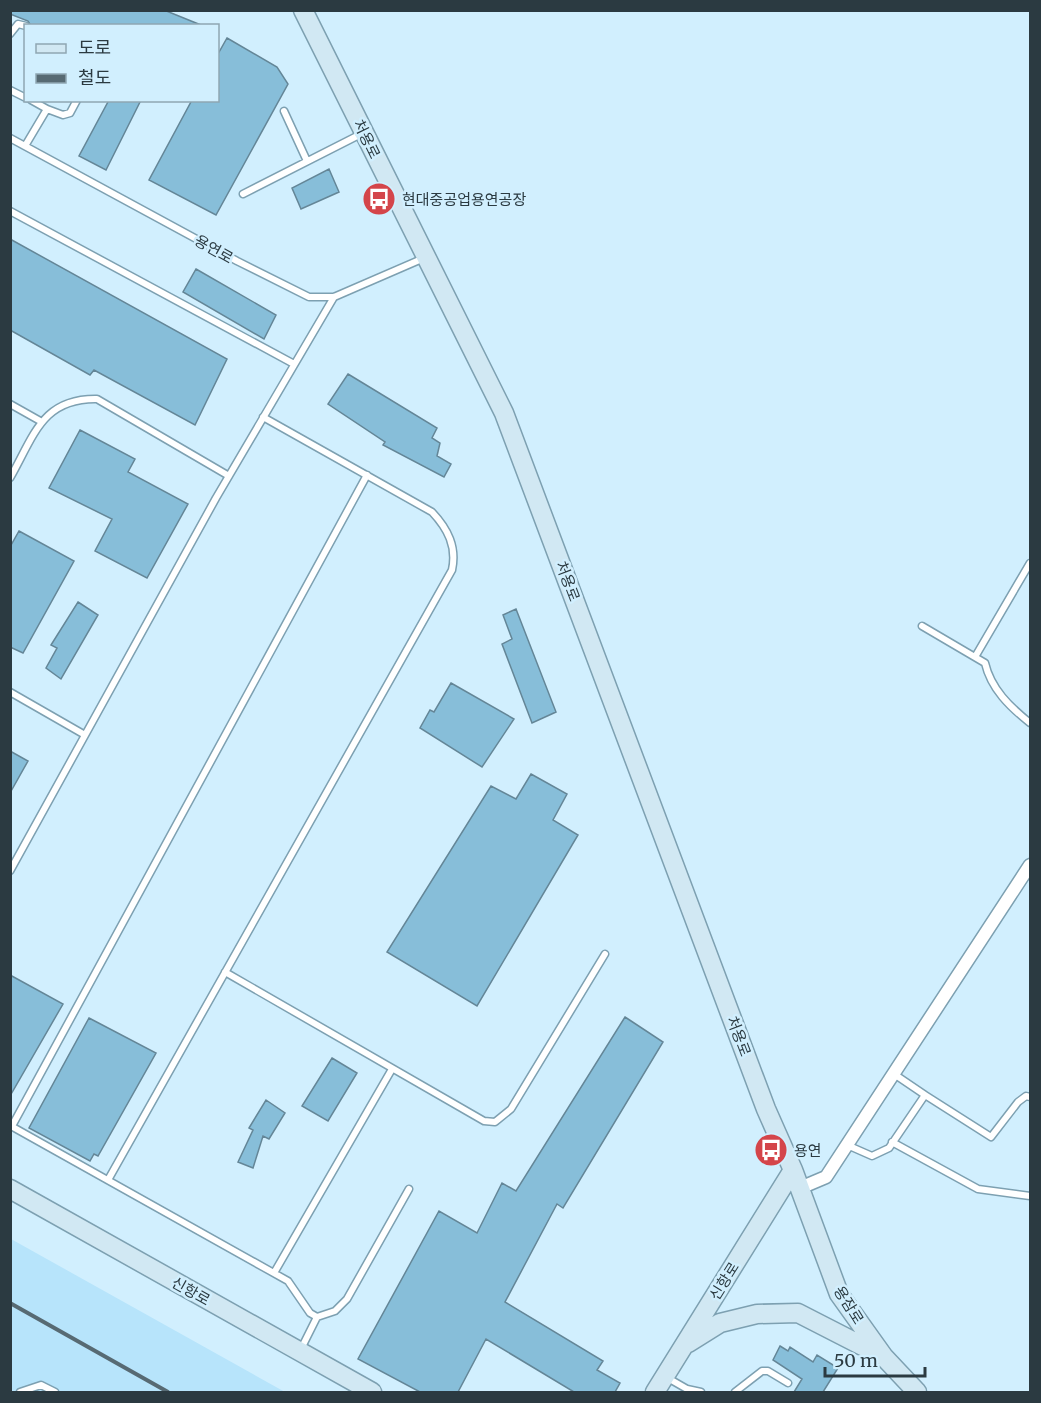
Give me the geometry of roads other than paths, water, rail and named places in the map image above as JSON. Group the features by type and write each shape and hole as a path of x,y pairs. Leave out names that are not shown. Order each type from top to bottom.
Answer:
{"street":[{"name":"처용로","path":"303,10 504,413 766,1109 793,1170"},
{"path":"800,1188 826,1177 1030,865"},
{"name":"용잠로","path":"793,1170 839,1294 884,1357 917,1392"},
{"name":"신항로","path":"655,1392 793,1170"},
{"name":"신항로","path":"10,1189 372,1392"},
{"path":"684,1346 720,1323 756,1314 798,1314 884,1357"}],"lane":[{"path":"10,33 18,24 24,26"},
{"path":"10,90 24,97"},
{"path":"35,102 63,116 70,112 76,102"},
{"path":"25,146 47,109"},
{"path":"284,111 307,161"},
{"path":"243,194 363,132"},
{"name":"용연로","path":"10,138 237,261 309,297 334,297 425,257"},
{"path":"10,211 294,364"},
{"path":"10,871 229,476 334,297"},
{"path":"10,478 45,415 58,406 79,399 97,399 229,476"},
{"path":"10,404 42,422"},
{"path":"108,1180 452,570 453,546 432,512 263,417"},
{"path":"317,1317 310,1313 288,1281 11,1126 367,476"},
{"path":"975,657 1030,563"},
{"path":"922,626 985,663 988,676 999,693 1016,712 1030,723"},
{"path":"10,692 85,735"},
{"path":"225,972 484,1121 495,1122 511,1109 605,954"},
{"path":"274,1273 392,1069"},
{"path":"894,1074 991,1137 1018,1102 1026,1096 1030,1097"},
{"path":"847,1145 872,1156 889,1148 925,1095"},
{"path":"892,1143 978,1189 1030,1196"},
{"path":"300,1352 317,1317 335,1311 347,1299 409,1189"},
{"path":"735,1392 762,1371 768,1371 788,1383"},
{"path":"665,1376 687,1389 701,1392"},
{"path":"20,1392 41,1385 55,1392"}],"railway":[{"path":"10,1303 168,1392"}],"place":[{"name":"현대중공업용연공장","path":"379,199"},
{"name":"용연","path":"771,1150"}]}
